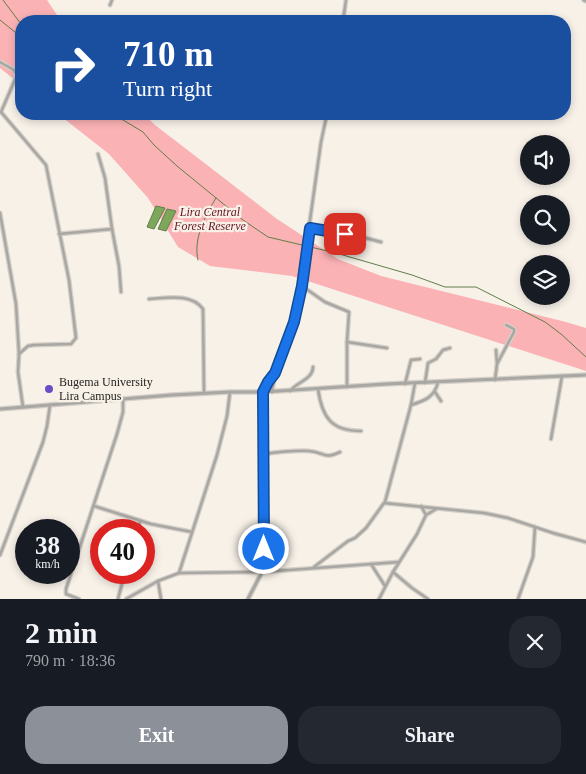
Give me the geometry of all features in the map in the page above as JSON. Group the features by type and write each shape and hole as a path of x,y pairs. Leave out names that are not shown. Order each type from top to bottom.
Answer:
{"street":[{"path":"110,5 112,0"},
{"path":"343,15 346,0"},
{"path":"0,62 15,72"},
{"path":"15,80 1,112 46,165 69,280 76,338 71,344 28,346 19,354"},
{"path":"272,392 275,373 294,322 302,286 326,120"},
{"path":"98,154 105,178 121,292"},
{"path":"0,214 16,304 19,354 18,372 23,407"},
{"path":"310,228 381,242"},
{"path":"59,234 112,229"},
{"path":"302,286 328,304 349,312 347,387"},
{"path":"149,299 191,299 203,309 204,393"},
{"path":"497,364 514,332 514,329 506,325"},
{"path":"347,342 386,348"},
{"path":"425,383 428,364 436,359 443,350 450,348"},
{"path":"495,380 496,350"},
{"path":"404,384 411,360 420,359"},
{"path":"290,391 310,376 313,367"},
{"path":"248,599 262,572 264,564 263,392 275,373"},
{"path":"0,409 204,393 272,392 586,375"},
{"path":"552,439 562,376"},
{"path":"411,406 425,401 435,392 438,382"},
{"path":"314,567 366,528 384,503 411,406 415,383"},
{"path":"318,389 322,409 330,421 340,428 361,431"},
{"path":"179,573 221,439 230,392"},
{"path":"435,392 441,401"},
{"path":"79,599 66,594 66,589 119,426 123,412 123,399"},
{"path":"0,555 48,426 50,405"},
{"path":"264,454 309,451 329,456 340,452"},
{"path":"384,503 484,513 508,518 586,542"},
{"path":"94,506 134,519"},
{"path":"422,506 426,515"},
{"path":"378,599 417,534 426,515 434,509 442,509"},
{"path":"155,524 192,532"},
{"path":"518,599 533,557 535,527"},
{"path":"126,599 158,581 179,573 262,572 399,562"},
{"path":"371,564 386,586"},
{"path":"393,572 428,599"},
{"path":"158,581 161,599"},
{"path":"118,599 122,584"}],"green space":[{"path":"0,0 47,0 57,15 15,15 15,80 0,68"},
{"name":"Lira Central Forest Reserve","path":"66,120 150,120 277,219 338,259 381,276 586,328 586,371 292,276 210,266 178,247 148,198 109,154"}],"shaded area":[{"path":"156,206 165,208 154,229 147,227"},
{"path":"167,209 176,211 166,231 158,229"}],"waterway":[{"path":"3,0 15,16"},
{"path":"0,20 15,32"},
{"path":"123,120 143,132 177,166 243,220 268,237 336,253 412,275 445,287 476,287 545,322 586,357"},
{"path":"198,260 197,244 201,228 216,198"}],"place":[{"name":"Bugema University Lira Campus","path":"49,389"}],"route":[{"path":"264,549 263,392 275,373 294,322 302,286 310,228 345,234"}]}
